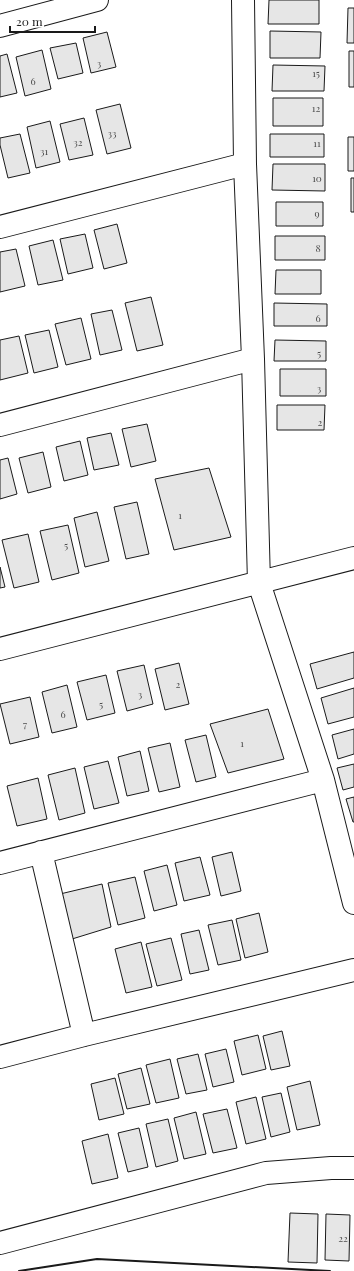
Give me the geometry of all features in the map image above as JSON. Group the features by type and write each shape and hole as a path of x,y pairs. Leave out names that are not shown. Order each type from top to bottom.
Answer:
{"street":[{"path":"0,26 97,0"},
{"path":"244,0 245,164 253,359 259,583 323,780 354,903"},
{"path":"0,226 245,164"},
{"path":"0,425 253,359"},
{"path":"0,649 354,558"},
{"path":"0,862 323,780"},
{"path":"41,852 84,1035"},
{"path":"0,1057 84,1035 354,970"},
{"path":"0,1243 266,1173 331,1168 354,1168"}],"building":[{"path":"269,0 319,0 319,24 268,24"},
{"path":"348,8 354,8 354,43 347,43"},
{"path":"270,31 321,32 320,58 270,58"},
{"path":"107,32 116,67 91,73 83,38"},
{"path":"76,43 83,73 58,79 50,48"},
{"path":"42,50 51,89 25,96 16,57"},
{"path":"349,51 354,51 354,87 349,87"},
{"path":"7,54 17,93 0,97 0,56"},
{"path":"273,65 325,66 324,91 272,91"},
{"path":"273,98 323,98 323,126 273,126"},
{"path":"120,104 131,148 107,154 96,110"},
{"path":"84,118 93,155 69,160 60,124"},
{"path":"50,121 60,162 36,168 27,127"},
{"path":"20,134 30,173 8,178 0,145 0,138"},
{"path":"270,134 324,134 324,157 270,157"},
{"path":"348,137 354,137 354,171 348,171"},
{"path":"273,164 325,164 325,191 272,190"},
{"path":"351,178 354,178 354,212 351,212"},
{"path":"276,202 323,202 323,226 276,226"},
{"path":"117,224 127,263 104,269 94,230"},
{"path":"85,234 93,268 68,274 60,239"},
{"path":"275,236 325,236 325,260 275,260"},
{"path":"53,240 63,280 38,285 29,246"},
{"path":"16,249 25,286 0,292 0,252"},
{"path":"276,270 321,270 321,294 275,294"},
{"path":"151,297 163,345 137,351 125,303"},
{"path":"274,303 327,304 327,326 274,326"},
{"path":"112,310 122,350 100,355 91,314"},
{"path":"81,318 91,359 66,365 55,324"},
{"path":"49,330 58,367 34,373 25,335"},
{"path":"19,336 28,373 0,380 0,340"},
{"path":"275,340 326,341 326,361 274,361"},
{"path":"280,369 326,369 326,396 280,396"},
{"path":"277,405 325,405 324,430 277,430"},
{"path":"147,424 156,461 131,467 122,429"},
{"path":"111,433 119,465 94,470 87,438"},
{"path":"80,441 88,475 64,481 56,447"},
{"path":"43,452 51,487 28,493 19,458"},
{"path":"8,458 17,494 0,499 0,460"},
{"path":"209,468 231,537 174,550 155,479"},
{"path":"137,502 149,554 126,559 114,507"},
{"path":"97,512 109,561 85,567 74,518"},
{"path":"68,525 79,573 52,580 40,531"},
{"path":"28,534 39,582 14,588 2,540"},
{"path":"0,567 5,587 0,588"},
{"path":"354,652 354,678 317,689 310,664"},
{"path":"179,663 189,704 165,710 155,669"},
{"path":"144,665 153,704 127,711 117,671"},
{"path":"106,675 115,713 87,720 77,682"},
{"path":"67,685 77,727 52,733 42,692"},
{"path":"354,688 354,717 328,724 321,698"},
{"path":"30,697 39,737 10,744 0,704"},
{"path":"268,709 284,759 228,773 210,724"},
{"path":"354,729 354,754 338,759 332,735"},
{"path":"206,735 216,777 196,782 185,740"},
{"path":"170,743 180,787 159,792 148,748"},
{"path":"140,751 149,791 127,796 118,757"},
{"path":"108,761 119,803 94,809 84,767"},
{"path":"354,764 354,787 343,790 337,768"},
{"path":"75,768 85,813 59,820 48,775"},
{"path":"38,778 47,819 17,826 7,786"},
{"path":"354,797 354,822 353,822 346,799"},
{"path":"232,852 241,891 221,896 212,857"},
{"path":"200,857 210,895 184,901 175,863"},
{"path":"167,865 177,905 154,911 144,871"},
{"path":"135,877 145,918 118,925 108,883"},
{"path":"102,884 111,927 72,939 60,894"},
{"path":"259,913 268,952 245,958 236,919"},
{"path":"232,920 241,960 218,965 208,925"},
{"path":"199,930 209,970 190,974 181,934"},
{"path":"171,938 182,980 157,986 146,944"},
{"path":"141,942 152,987 126,993 115,949"},
{"path":"282,1031 290,1066 271,1070 263,1036"},
{"path":"258,1035 266,1069 242,1075 234,1041"},
{"path":"226,1049 234,1082 213,1087 205,1054"},
{"path":"198,1054 207,1090 186,1094 177,1059"},
{"path":"170,1059 179,1098 156,1103 146,1065"},
{"path":"141,1068 150,1104 127,1109 118,1074"},
{"path":"115,1078 124,1114 99,1120 91,1084"},
{"path":"310,1081 320,1125 297,1130 287,1087"},
{"path":"281,1093 290,1132 271,1137 262,1097"},
{"path":"256,1097 266,1139 246,1144 236,1102"},
{"path":"227,1109 237,1148 213,1153 203,1114"},
{"path":"196,1112 206,1154 184,1159 174,1118"},
{"path":"168,1119 178,1161 156,1167 146,1124"},
{"path":"139,1128 148,1167 128,1172 118,1133"},
{"path":"108,1134 118,1178 92,1184 82,1141"},
{"path":"290,1213 318,1214 317,1263 288,1262"},
{"path":"326,1214 350,1215 349,1261 325,1260"}],"wall":[{"path":"19,1271 97,1259 330,1271"}]}
